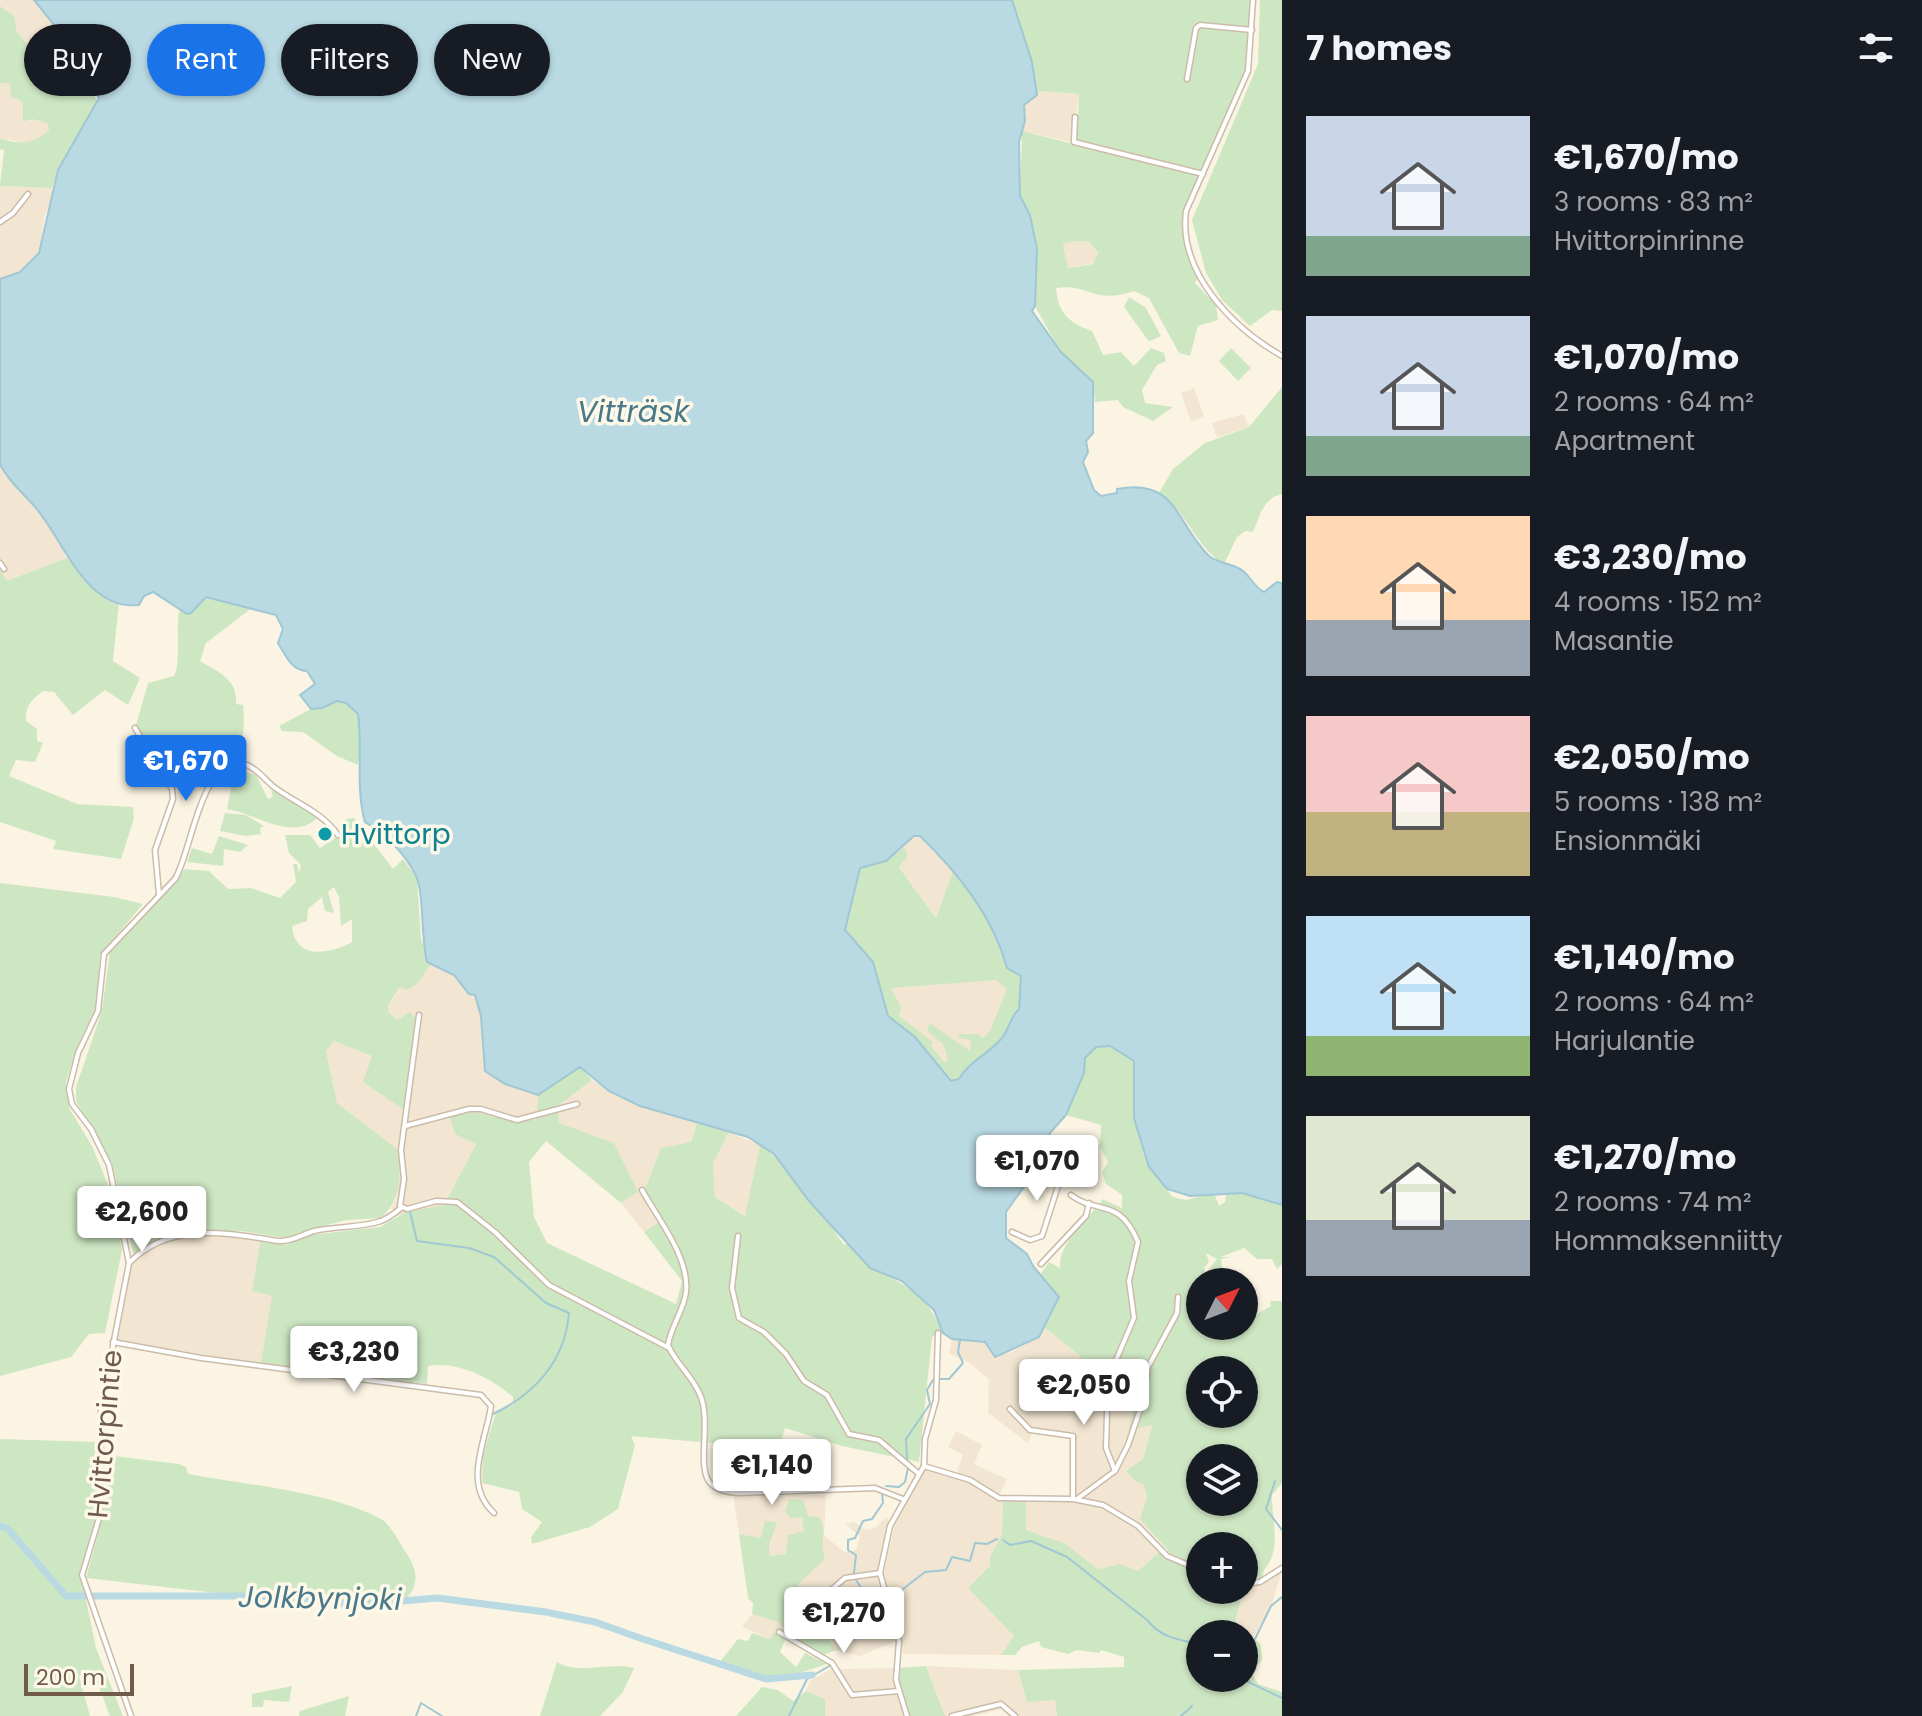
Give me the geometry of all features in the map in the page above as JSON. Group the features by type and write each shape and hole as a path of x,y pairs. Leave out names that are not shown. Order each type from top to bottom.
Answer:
{"street":[{"path":"1253,0 1245,82 1185,219 1193,262 1215,301 1265,346 1282,356"},
{"path":"1187,79 1196,28 1200,25 1252,30"},
{"path":"1075,117 1074,142 1203,174"},
{"path":"0,222 13,213 28,194"},
{"path":"0,563 4,569"},
{"path":"135,728 173,794 155,850 159,894"},
{"name":"Hvittorpintie","path":"131,1716 82,1575 103,1499 101,1408 129,1263 109,1165 91,1129 72,1104 69,1089 78,1053 98,1011 104,954 184,865 206,788 220,772 235,765 252,768 276,788 330,823 338,835"},
{"path":"401,1208 404,1179 401,1150 419,1015"},
{"path":"405,1126 469,1109 481,1109 517,1120 577,1104"},
{"path":"1012,1232 1030,1240 1042,1236 1059,1183"},
{"path":"642,1190 681,1261 686,1279 686,1293 670,1333 669,1348"},
{"path":"1071,1195 1117,1214 1138,1242 1129,1281 1134,1318 1108,1379 1106,1448 1115,1471"},
{"path":"129,1263 148,1245 167,1238 198,1232 230,1233 280,1241 330,1227 381,1221 401,1208 448,1199 457,1202 495,1232 539,1278 617,1323 669,1348 702,1398 707,1432 705,1474 715,1487 739,1493 879,1489 903,1499"},
{"path":"1041,1264 1086,1216 1089,1203"},
{"path":"738,1236 732,1288 739,1318 764,1332 786,1354 804,1381 827,1395 849,1434 879,1440 919,1474"},
{"path":"1075,1499 1094,1489 1115,1471 1142,1404 1148,1367 1177,1313 1178,1297"},
{"path":"907,1716 899,1691 899,1641 880,1573 890,1526 924,1466 925,1439 936,1400 938,1333"},
{"path":"113,1342 201,1358 481,1395 491,1406 477,1482 487,1506 494,1513"},
{"path":"1010,1409 1030,1430 1073,1436 1075,1499"},
{"path":"924,1466 970,1480 999,1498 1095,1502 1133,1522 1167,1556 1186,1564"},
{"path":"1094,1489 1095,1502"},
{"path":"1258,1582 1282,1568"},
{"path":"830,1591 845,1578 880,1573"},
{"path":"779,1632 832,1663 852,1695 899,1691"},
{"path":"952,1716 1001,1704 1015,1716"}],"shaded area":[{"path":"0,0 34,0 53,24 24,24 24,40 17,32 14,16 0,6"},
{"path":"0,83 10,83 23,102 24,122 32,119 47,122 49,130 40,138 25,143 0,138"},
{"path":"1038,91 1079,94 1072,142 1022,131 1024,105"},
{"path":"0,186 52,188 53,202 45,214 39,253 20,272 0,279"},
{"path":"1089,242 1098,254 1093,263 1068,268 1063,244"},
{"path":"1194,388 1204,416 1191,422 1181,393"},
{"path":"1244,414 1249,427 1217,437 1212,423"},
{"path":"0,464 5,475 47,522 67,558 6,582 0,570"},
{"path":"917,835 953,871 936,918 899,866 908,856 904,847"},
{"path":"431,964 454,975 469,994 474,994 484,1040 505,1084 538,1095 537,1119 517,1122 500,1116 476,1143 444,1205 398,1216 391,1208 397,1197 337,1103 326,1051 334,1041 373,1056 411,1056 417,1019 398,1020 388,1012 388,1005 401,987 417,984"},
{"path":"1007,968 1020,990 959,1079 888,1016 881,991 896,985 996,980"},
{"path":"592,1080 640,1106 697,1123 691,1142 661,1148 645,1189 662,1220 644,1232 621,1203 638,1191 559,1124 558,1106"},
{"path":"729,1132 760,1145 746,1216 715,1197 713,1162"},
{"path":"199,1234 261,1239 273,1295 261,1365 116,1339 131,1264 150,1247"},
{"path":"1044,1327 1079,1355 1087,1369 1104,1372 1114,1390 1135,1405 1134,1413 1144,1424 1152,1424 1143,1459 1133,1468 1144,1484 1147,1498 1141,1520 1164,1547 1138,1571 1120,1564 1098,1569 1064,1543 1026,1530 1026,1498 1073,1499 1073,1436 1033,1431 1028,1443 988,1413 989,1380 971,1364 949,1353 952,1339 985,1342 1008,1354 1039,1337"},
{"path":"956,1431 982,1445 974,1464 1007,1479 998,1498 956,1475 963,1455 948,1447"},
{"path":"924,1468 963,1480 1003,1501 1002,1534 990,1557 1014,1636 1001,1655 903,1654 884,1574 897,1513"},
{"path":"733,1494 826,1495 824,1535 844,1552 856,1550 860,1536 845,1524 854,1522 866,1530 877,1527 886,1517 889,1520 877,1571 845,1576 820,1595 796,1585 804,1532 788,1535 787,1554 769,1557 769,1545 761,1539 739,1534"},
{"path":"1282,1570 1272,1604 1258,1629 1258,1620 1235,1620 1240,1604 1258,1604 1258,1584 1269,1581"},
{"path":"878,1577 896,1641 860,1656 836,1650 831,1641 817,1637 813,1631 834,1603 829,1598 835,1589 851,1578"},
{"path":"752,1614 778,1622 789,1631 786,1638 771,1639 742,1627"},
{"path":"926,1666 1018,1670 1027,1701 1055,1700 1057,1716 1009,1716 1002,1709 974,1716 945,1716"},
{"path":"896,1668 907,1716 825,1716 825,1699 806,1691 810,1681 831,1669"}],"green space":[{"path":"1012,0 1250,0 1247,67 1202,171 1077,140 1079,94 1039,91 1037,95 1032,62"},
{"path":"1260,0 1282,0 1282,311 1272,310 1250,326 1222,300 1206,273 1192,220 1258,64"},
{"path":"0,6 14,16 17,32 24,40 24,96 95,96 97,101 58,170 52,188 0,186 4,150 0,149 0,138 26,142 49,130 47,123 32,119 23,122 23,102 11,97 10,83 0,83"},
{"path":"1022,131 1201,176 1188,203 1184,238 1199,279 1194,282 1216,305 1218,320 1198,326 1190,356 1179,353 1149,298 1134,291 1109,296 1076,288 1056,288 1059,304 1066,316 1092,331 1103,355 1121,352 1134,366 1151,348 1164,353 1166,361 1157,365 1142,390 1145,403 1173,407 1153,421 1123,407 1118,400 1095,402 1093,382 1060,351 1035,306 1030,215 1020,196","holes":["1089,242 1098,253 1093,264 1068,268 1063,244"]},
{"path":"1129,297 1146,308 1161,336 1150,341 1147,339 1124,307"},
{"path":"1231,348 1251,368 1238,381 1219,361"},
{"path":"1282,387 1282,494 1266,504 1253,532 1245,531 1237,537 1224,564 1206,548 1169,500 1159,493 1173,469 1205,443 1249,427"},
{"path":"67,558 94,588 119,602 113,661 140,678 128,705 105,690 73,715 54,692 43,691 30,703 26,721 37,729 37,741 43,743 35,762 16,760 9,776 77,804 133,807 134,818 121,859 53,849 56,841 0,822 0,570 7,581"},
{"path":"206,597 253,607 206,643 200,661 230,682 236,704 243,705 244,711 240,753 205,783 183,753 158,762 136,725 148,683 174,676 179,611 191,613"},
{"path":"336,701 346,703 358,714 361,745 358,765 337,756 303,732 282,731 279,726 311,709 322,708"},
{"path":"237,769 256,775 268,799 273,797 271,790 318,817 308,824 286,827 227,809 231,789 223,776"},
{"path":"225,813 246,815 264,826 260,828 261,834 245,836 220,831"},
{"path":"354,818 393,869 403,859 417,878 421,939 431,964 417,984 407,990 400,987 388,1005 388,1012 398,1020 409,1012 417,1019 404,1110 363,1082 372,1056 334,1041 326,1051 337,1103 397,1149 399,1178 393,1203 381,1218 347,1220 307,1230 293,1239 242,1231 198,1231 146,1245 134,1257 112,1163 76,1101 76,1087 102,1011 110,950 185,869 209,871 228,889 251,888 280,898 296,882 293,864 297,864 299,872 301,865 289,853 285,835 310,835 320,848 344,832 341,825 346,819","holes":["334,887 339,897 341,926 352,919 352,942 325,951 307,950 300,945 292,926 307,921 308,909 322,897 325,911 334,913 328,892"]},
{"path":"219,836 248,845 240,852 224,849 223,866 187,862 192,848 212,854"},
{"path":"904,847 908,856 899,867 936,918 953,871 974,898 1021,976 1019,1010 1004,1035 959,1079 951,1081 915,1037 888,1016 873,962 845,930 859,868 886,861","holes":["996,980 1007,989 990,1031 983,1038 978,1034 959,1034 959,1038 971,1040 970,1051 930,1023 927,1031 943,1044 948,1059 945,1063 931,1046 933,1042 899,1016 901,1007 891,988"]},
{"path":"0,883 114,897 143,904 100,955 96,1007 76,1049 66,1082 69,1108 92,1146 111,1192 122,1250 105,1333 89,1334 71,1357 0,1376"},
{"path":"1110,1046 1134,1061 1134,1118 1149,1167 1173,1197 1186,1200 1214,1193 1219,1206 1225,1202 1226,1193 1242,1193 1282,1206 1282,1264 1277,1269 1272,1259 1257,1259 1244,1248 1221,1257 1230,1257 1221,1259 1222,1268 1210,1268 1217,1259 1206,1253 1209,1262 1204,1268 1186,1268 1186,1340 1258,1340 1258,1313 1271,1306 1270,1301 1282,1301 1282,1483 1272,1495 1273,1554 1262,1578 1258,1578 1258,1532 1186,1532 1186,1561 1171,1554 1140,1519 1147,1498 1144,1485 1126,1471 1143,1459 1152,1425 1128,1430 1135,1405 1114,1390 1104,1373 1087,1369 1079,1355 1044,1327 1058,1297 1040,1275 1049,1262 1060,1268 1067,1244 1090,1214 1100,1208 1102,1199 1122,1208 1122,1195 1106,1184 1102,1172 1108,1162 1100,1147 1101,1125 1066,1115 1084,1073 1085,1058 1096,1047"},
{"path":"580,1067 592,1080 558,1106 559,1123 614,1143 638,1192 621,1203 546,1141 529,1162 534,1217 547,1243 676,1304 682,1281 644,1232 662,1220 645,1189 661,1148 691,1142 697,1123 729,1132 713,1163 715,1197 745,1216 760,1145 781,1162 836,1227 835,1232 844,1245 848,1243 873,1267 923,1300 943,1333 932,1337 919,1462 842,1446 785,1428 775,1460 712,1443 631,1436 635,1445 618,1509 590,1527 532,1544 531,1537 542,1522 522,1509 519,1492 482,1483 483,1455 496,1412 513,1405 513,1397 495,1383 474,1372 451,1366 428,1366 427,1384 261,1363 272,1296 252,1291 261,1239 286,1245 310,1235 380,1227 406,1212 444,1205 476,1144 455,1134 449,1115 474,1113 515,1120 537,1119 538,1095"},
{"path":"0,1439 98,1442 98,1512 80,1570 96,1648 123,1716 110,1716 94,1674 83,1672 79,1676 90,1716 0,1716"},
{"path":"105,1455 179,1464 186,1467 188,1474 312,1495 360,1509 381,1519 395,1535 414,1567 416,1579 412,1591 403,1602 322,1605 86,1578 104,1512"},
{"path":"789,1499 803,1500 808,1516 819,1517 823,1527 825,1559 797,1585 835,1603 813,1631 822,1639 827,1637 836,1650 821,1656 805,1647 778,1622 752,1614 753,1603 748,1598 739,1534 761,1538 765,1521 777,1522 769,1545 769,1556 786,1554 788,1535 804,1531 802,1517 791,1518 785,1512"},
{"path":"1003,1501 1026,1501 1026,1530 1064,1543 1098,1569 1120,1564 1138,1571 1159,1552 1186,1566 1186,1604 1240,1604 1235,1620 1186,1620 1186,1692 1258,1692 1258,1684 1282,1692 1282,1716 1057,1716 1055,1700 1027,1702 1018,1670 1124,1667 1124,1657 1101,1650 1099,1653 1077,1650 1068,1654 1041,1647 1039,1641 1022,1647 1015,1655 1001,1655 1014,1636 968,1588 990,1566 990,1557 1002,1534"},
{"path":"752,1633 771,1639 773,1633 786,1638 780,1652 796,1667 805,1653 827,1664 775,1681 719,1663 738,1639 748,1641"},
{"path":"1258,1642 1261,1645 1262,1659 1258,1666"},
{"path":"557,1662 574,1668 634,1668 623,1692 600,1716 540,1716"},
{"path":"926,1666 945,1716 907,1716 896,1668"},
{"path":"292,1686 289,1702 264,1700 263,1707 252,1707 252,1694"},
{"path":"762,1687 778,1690 793,1701 806,1691 825,1699 825,1716 736,1716"},
{"path":"349,1696 345,1716 299,1716 300,1711"}],"water":[{"name":"Vitträsk","path":"34,0 1012,0 1032,62 1037,95 1024,105 1025,121 1019,142 1020,196 1030,215 1037,249 1035,306 1032,311 1061,352 1093,382 1093,433 1086,441 1088,452 1083,462 1094,490 1101,496 1117,493 1117,489 1137,487 1152,490 1164,496 1173,506 1209,556 1242,570 1264,592 1277,582 1282,583 1282,1205 1242,1193 1190,1196 1167,1189 1149,1167 1134,1118 1134,1061 1110,1046 1096,1047 1085,1058 1084,1073 1066,1115 1050,1133 1038,1167 1006,1212 1006,1238 1027,1254 1059,1297 1039,1337 995,1357 985,1342 952,1339 943,1333 934,1310 902,1281 870,1268 809,1201 774,1154 748,1137 640,1106 609,1091 580,1067 538,1095 505,1084 485,1071 481,1016 475,995 469,994 454,975 427,962 416,876 394,845 365,822 360,795 358,714 346,703 337,701 311,709 300,695 315,684 307,671 290,662 278,643 283,629 276,615 206,597 187,614 153,592 144,596 139,605 121,604 105,598 79,573 49,525 0,464 0,279 20,272 39,253 58,170 98,96 131,96 131,24 53,24","holes":["914,836 920,836 948,865 983,913 1007,968 1021,976 1019,1009 1004,1035 959,1079 951,1081 915,1037 888,1016 873,962 845,930 860,868 886,861"]}],"waterway":[{"path":"410,1212 417,1241 469,1248 494,1257 546,1303 569,1313 561,1346 545,1374 522,1397 493,1414"},
{"path":"938,1379 949,1379 963,1363 958,1352 960,1340"},
{"path":"907,1460 906,1439 930,1404 927,1390 933,1380"},
{"path":"886,1486 899,1487 905,1482 908,1468"},
{"path":"1275,1481 1266,1509 1282,1530"},
{"path":"854,1573 856,1555 848,1550 848,1540 855,1538 863,1521 872,1519 883,1503 882,1493"},
{"name":"Jolkbynjoki","path":"0,1526 7,1528 66,1596 85,1596"},
{"path":"890,1599 925,1572 946,1570 952,1557 970,1561 975,1543 987,1544 997,1539"},
{"path":"1003,1540 1010,1545 1031,1541 1067,1557 1163,1634 1186,1641"},
{"path":"856,1580 869,1600 883,1601"},
{"name":"Jolkbynjoki","path":"92,1596 262,1596 357,1605 437,1598 546,1612"},
{"path":"1258,1633 1271,1606 1282,1597"},
{"name":"Jolkbynjoki","path":"550,1613 595,1622 640,1638"},
{"name":"Jolkbynjoki","path":"643,1639 766,1679 812,1675"},
{"path":"789,1716 807,1679 831,1665"},
{"path":"1258,1687 1282,1698"},
{"path":"416,1716 421,1703 442,1716"},
{"path":"1181,1716 1192,1706"}],"place":[{"name":"Hvittorp","path":"325,834"}]}
